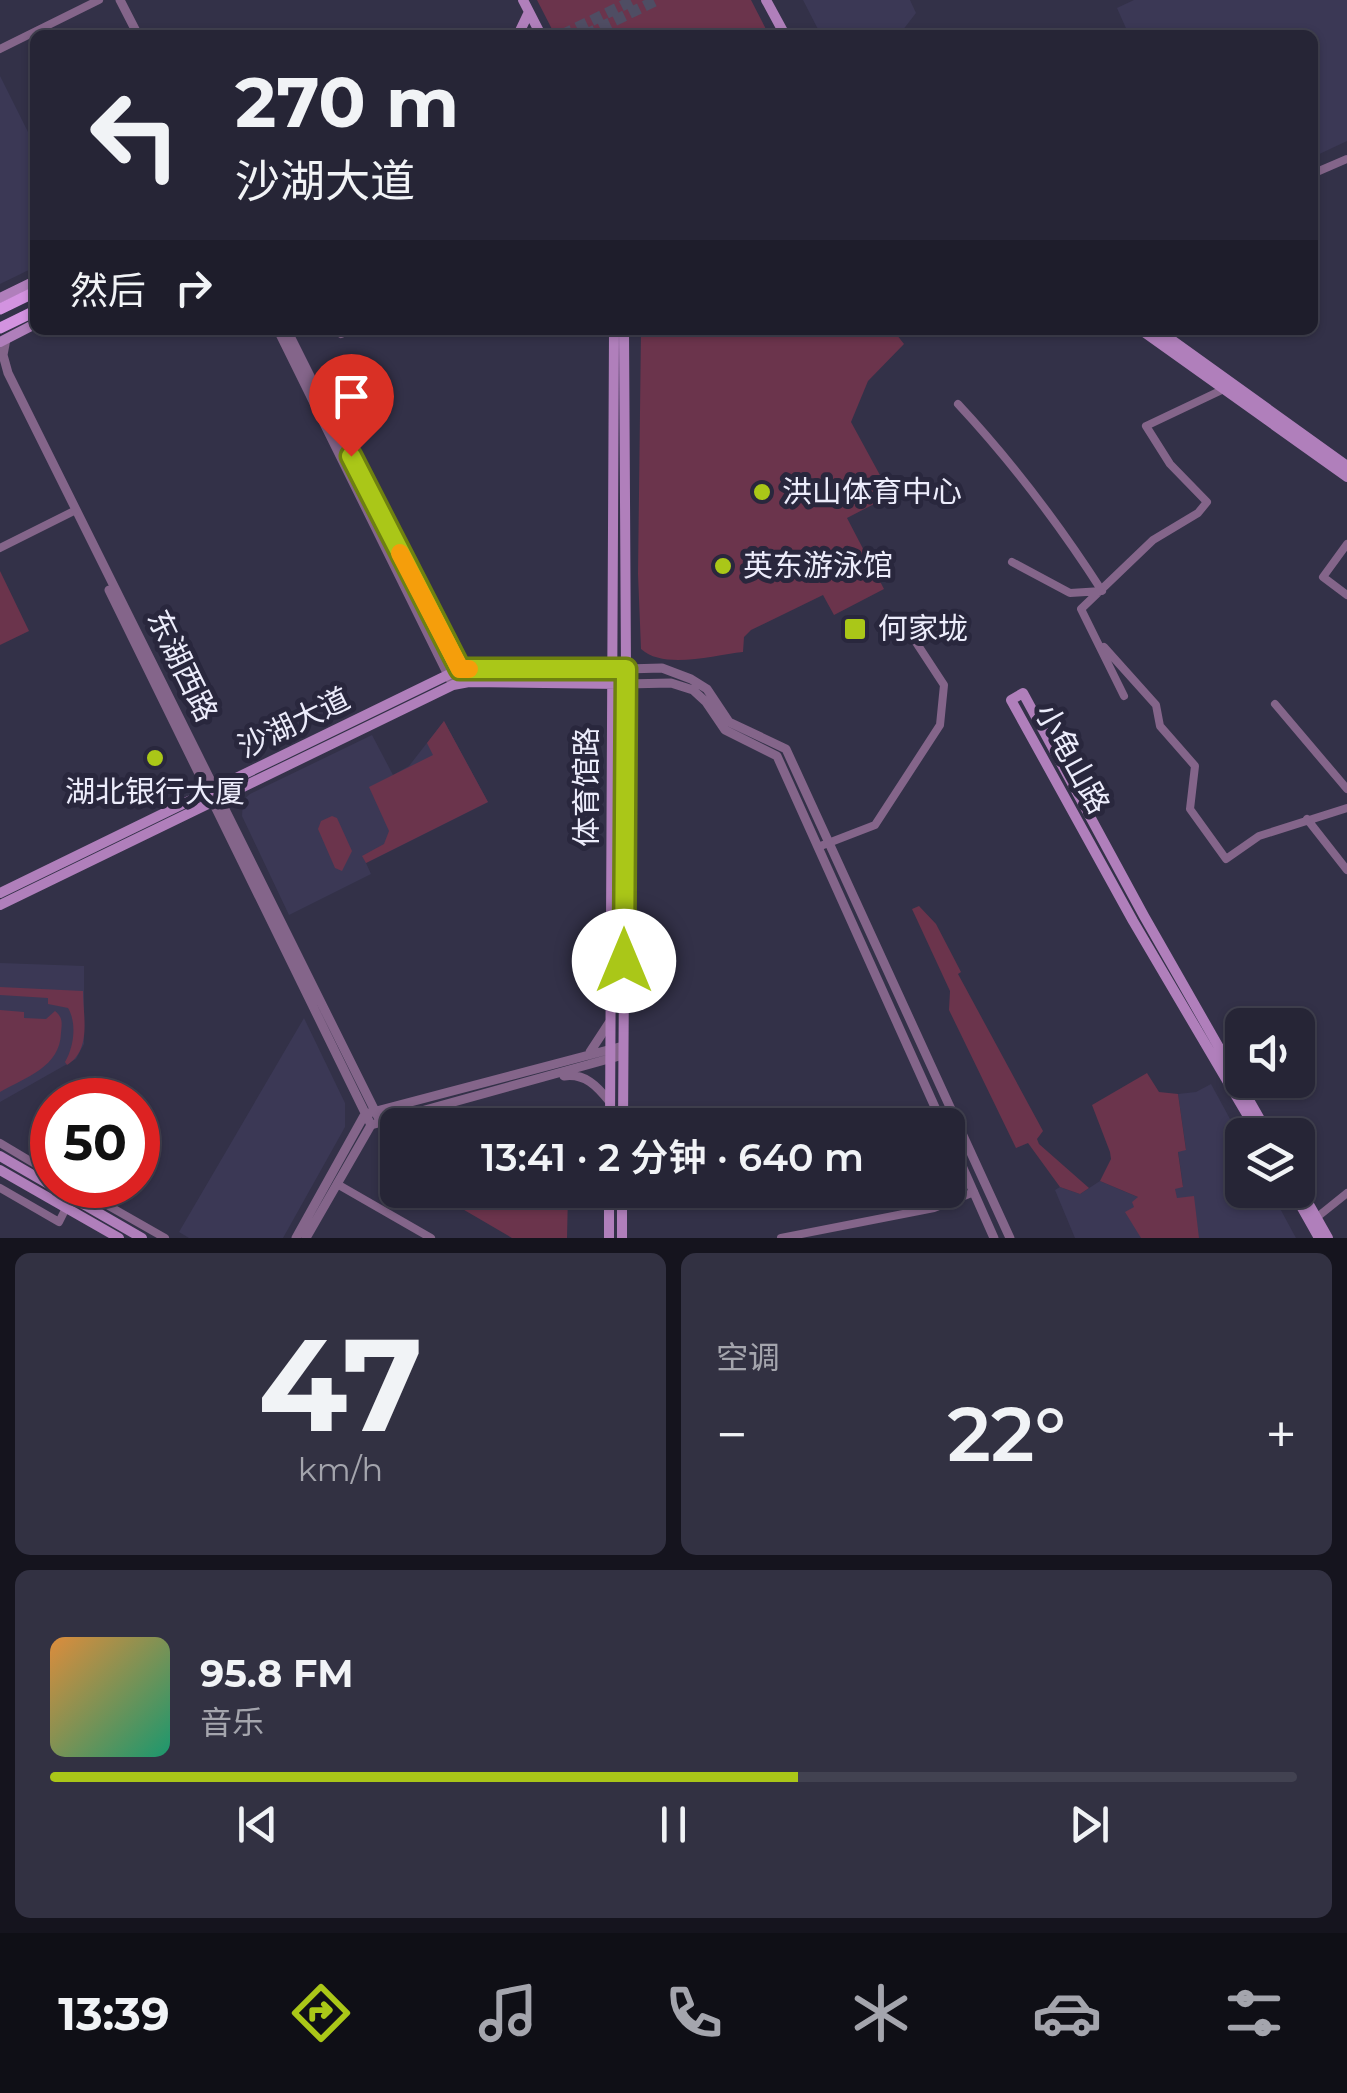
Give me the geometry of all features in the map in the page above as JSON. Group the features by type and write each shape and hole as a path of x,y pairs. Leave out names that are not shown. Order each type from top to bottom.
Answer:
{"main road":[{"path":"767,2 782,30"},
{"path":"526,6 539,30"},
{"path":"0,298 30,283"},
{"path":"0,308 30,294"},
{"path":"2,336 30,315"},
{"path":"2,336 30,326"},
{"name":"体育馆路","path":"610,1108 614,335"},
{"name":"体育馆路","path":"622,1108 624,335"},
{"path":"1150,335 1347,466"},
{"path":"1164,335 1347,477"},
{"name":"沙湖大道","path":"454,681 460,669 626,669"},
{"name":"沙湖大道","path":"0,893 454,681 626,684"},
{"name":"小龟山路","path":"1249,1118 1133,921 1011,700 1023,693 1259,1118"},
{"name":"沙湖大道","path":"0,906 214,796"},
{"path":"0,1156 142,1238"},
{"path":"0,1170 30,1187"},
{"path":"66,1208 119,1238"},
{"path":"609,1208 609,1238"},
{"path":"622,1208 622,1238"},
{"path":"1305,1208 1328,1238"},
{"path":"1308,1208 1320,1238"}],"street":[{"path":"38,30 99,0"},
{"path":"120,0 135,30"},
{"path":"0,49 30,34"},
{"path":"1318,171 1347,159"},
{"path":"281,335 454,681"},
{"path":"290,335 460,669"},
{"name":"东湖西路","path":"2,336 5,366 73,512"},
{"name":"东湖西路","path":"0,368 373,1118"},
{"path":"1124,696 1081,609 1153,540 1198,513 1207,502 1170,464 1146,426 1227,386"},
{"path":"958,404 1004,454 1070,541 1102,591"},
{"path":"0,548 73,512"},
{"path":"1347,544 1322,578 1347,595"},
{"path":"1012,562 1070,593 1102,591"},
{"path":"818,847 875,825 940,725 944,685 906,627"},
{"path":"1096,638 1156,705 1160,726 1195,766 1190,809 1226,859 1259,836 1347,808"},
{"path":"626,669 662,668 691,678 707,689 729,722 786,749 1010,1238"},
{"path":"626,684 671,683 693,690 725,730 774,752 785,769 935,1108"},
{"path":"1276,704 1347,788"},
{"path":"1307,819 1347,870"},
{"path":"587,1055 610,1021"},
{"path":"306,1238 373,1118 551,1075 623,1050"},
{"path":"296,1238 373,1118 587,1055 610,1054"},
{"path":"551,1075 582,1077 610,1102"},
{"path":"0,1143 30,1161"},
{"path":"965,1172 994,1238"},
{"path":"337,1184 431,1238"},
{"path":"0,1188 30,1206"},
{"path":"781,1238 824,1234 934,1208 974,1192"},
{"path":"1313,1220 1347,1193"},
{"path":"34,1208 58,1222 66,1208"},
{"path":"113,1208 166,1238"}],"shaded area":[{"path":"537,0 751,0 766,30 552,30"},
{"path":"803,0 910,0 916,13 903,30 818,30"},
{"path":"1134,0 1347,0 1347,141 1318,155 1318,30 1127,30 1117,8"},
{"path":"0,76 30,136 30,269 0,284"},
{"name":"洪山体育中心","path":"641,335 897,335 904,344 868,381 851,422 887,488 876,503 847,518 884,589 834,615 823,595 751,630 744,637 743,652 676,660 641,649"},
{"path":"0,571 29,631 0,645"},
{"path":"444,721 488,802 366,863 371,874 289,915 242,816 243,800 372,735 393,775 409,766"},
{"path":"444,721 488,802 366,863 362,856 384,844 389,831 369,787 433,755 427,743"},
{"path":"337,818 352,851 342,871 335,868 318,829 321,821"},
{"path":"919,906 936,924 961,972 958,974 1043,1131 1037,1139 1039,1144 1089,1188 1080,1194 1060,1187 1028,1143 1016,1148 949,1010 950,991 912,909"},
{"path":"0,963 84,966 84,1044 76,1059 42,1078 30,1078 30,1085 0,1102"},
{"path":"0,987 83,991 83,1042 75,1059 67,1065 65,1062 73,1035 68,1008 48,1004 48,998 0,995"},
{"path":"0,1010 24,1012 24,1018 46,1019 55,1011 62,1023 59,1045 48,1063 0,1092"},
{"path":"304,1018 345,1103 345,1127 283,1238 189,1238 179,1232"},
{"path":"1147,1073 1159,1092 1178,1094 1186,1150 1178,1152 1183,1187 1175,1189 1177,1198 1194,1196 1199,1238 1141,1238 1125,1212 1134,1207 1132,1202 1138,1197 1100,1181 1111,1159 1092,1105"},
{"path":"1211,1084 1229,1118 1225,1118 1225,1208 1280,1208 1296,1238 1075,1238 1055,1190 1060,1187 1080,1194 1100,1181 1166,1209 1175,1188 1183,1186 1178,1151 1186,1149 1178,1094 1196,1092"},
{"path":"461,1208 568,1208 567,1238 512,1238"}],"tunnel":[{"path":"572,30 634,0"},
{"path":"595,30 657,0"}],"slow traffic":[{"path":"400,553 460,669 469,669"}],"place":[{"name":"洪山体育中心","path":"762,492"},
{"name":"英东游泳馆","path":"723,566"},
{"name":"何家垅","path":"855,629"},
{"name":"湖北银行大厦","path":"155,758"}],"route":[{"path":"351,456 460,669 626,669 624,961"}]}
